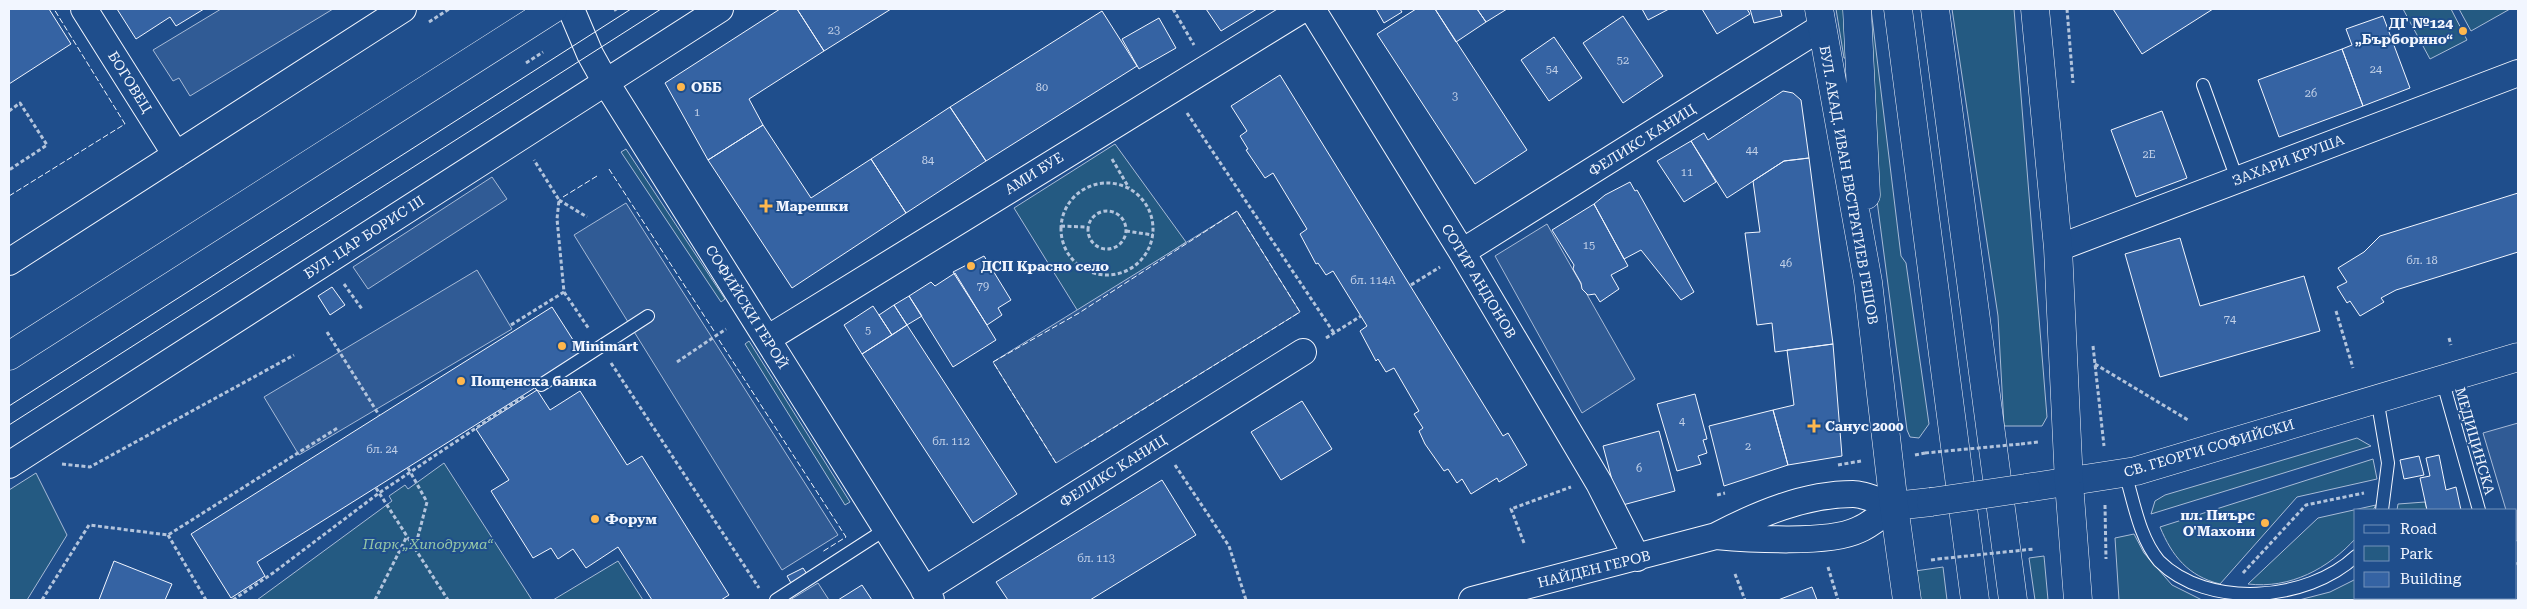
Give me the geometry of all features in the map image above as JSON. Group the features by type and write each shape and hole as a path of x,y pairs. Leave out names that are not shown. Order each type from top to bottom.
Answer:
{"main road":[{"path":"9,356 553,9"},
{"path":"1857,9 1865,143 1868,282"},
{"path":"1898,9 1975,600"},
{"path":"1935,9 2013,600"},
{"path":"2035,9 2058,248 2078,600"},
{"name":"БУЛ. АКАД. ИВАН ЕВСТРАТИЕВ ГЕШОВ","path":"1821,18 1868,282 1907,600"},
{"name":"СВ. ГЕОРГИ СОФИЙСКИ","path":"1894,506 2126,473 2518,357"}],"street":[{"name":"БОГОВЕЦ","path":"84,9 176,155"},
{"path":"9,262 403,9"},
{"name":"СОФИЙСКИ ГЕРОЙ","path":"571,9 590,54 605,81 927,595"},
{"name":"БУЛ. ЦАР БОРИС III","path":"9,465 720,9"},
{"name":"АМИ БУЕ","path":"766,338 1303,9"},
{"name":"СОТИР АНДОНОВ","path":"1312,9 1462,252 1599,483 1637,558"},
{"name":"ФЕЛИКС КАНИЦ","path":"1462,252 1821,18"},
{"name":"ЗАХАРИ КРУША","path":"2058,248 2518,73"},
{"name":"ФЕЛИКС КАНИЦ","path":"927,595 1160,442 1303,352"},
{"name":"НАЙДЕН ГЕРОВ","path":"1472,600 1716,536 1752,518 1815,499 1854,494 1894,506"},
{"name":"НАЙДЕН ГЕРОВ","path":"1716,536 1781,539 1839,536 1858,530 1894,506"}],"lane":[{"path":"2203,85 2237,179"},
{"path":"541,385 648,316"},
{"name":"МЕДИЦИНСКА","path":"2442,379 2479,509"},
{"path":"2377,398 2388,463 2382,509"},
{"path":"2126,473 2144,535 2158,560 2178,579 2206,591 2236,598 2266,595 2288,590 2323,578 2354,557"},
{"path":"776,600 886,529"}],"path":[{"path":"1173,9 1208,66"},
{"path":"540,48 546,57"},
{"path":"519,67 543,52"},
{"path":"1171,89 1334,333"},
{"path":"9,111 20,104 47,145 9,170"},
{"path":"1110,156 1130,189 1148,209 1153,221 1153,235 1148,250 1139,263 1125,272 1110,276 1094,274 1080,267 1068,256 1062,241 1060,226 1064,211 1073,198 1085,188 1100,184 1115,184 1130,189"},
{"path":"545,177 559,200 587,216"},
{"path":"559,200 557,219 564,292 762,592"},
{"path":"1105,211 1118,214 1126,231 1121,243 1105,249 1094,244 1088,234 1087,227 1093,216 1105,211"},
{"path":"1060,226 1087,227"},
{"path":"1126,231 1153,235"},
{"path":"1411,285 1462,252"},
{"path":"342,280 362,309"},
{"path":"511,325 564,292"},
{"path":"2336,311 2353,368"},
{"path":"1303,352 1361,316"},
{"path":"677,362 726,329"},
{"path":"327,332 379,416"},
{"path":"2449,338 2451,345"},
{"path":"56,463 90,467 294,355"},
{"path":"2095,364 2188,420"},
{"path":"233,600 273,573 379,493 507,407"},
{"path":"42,600 89,525 168,535 339,427"},
{"path":"1160,442 1229,546 1246,600"},
{"path":"1925,453 2044,442"},
{"path":"1838,465 1862,461"},
{"path":"408,468 427,502 415,548"},
{"path":"376,488 448,600"},
{"path":"1524,543 1511,509 1568,489"},
{"path":"2242,574 2306,506 2374,491"},
{"path":"1717,495 1725,493"},
{"path":"168,535 206,600"},
{"path":"376,600 407,536"},
{"path":"1938,560 2041,549"},
{"path":"1828,567 1838,600"},
{"path":"1734,574 1745,600"}],"green space":[{"path":"1836,9 1845,9 1847,58 1844,58"},
{"path":"1865,9 1871,9 1901,256 1906,263 1929,424 1919,438 1910,437 1907,430 1876,193"},
{"path":"1952,9 2014,9 2047,417 2042,426 2004,426 1998,316"},
{"path":"2403,9 2451,9 2467,40 2430,59"},
{"path":"2459,9 2510,9 2471,31"},
{"path":"1115,144 1186,242 1079,313 1014,208"},
{"path":"626,149 725,299 721,302 621,152"},
{"path":"749,341 850,502 845,505 745,344"},
{"path":"2357,438 2371,446 2151,514 2155,501 2165,495"},
{"path":"2373,459 2377,479 2297,497 2220,584 2199,576 2182,563 2170,547 2160,527"},
{"name":"Парк „Хиподрума“","path":"444,463 532,600 257,600 392,501 389,496 405,485 408,489"},
{"path":"36,473 67,535 27,600 9,600 9,490"},
{"path":"2425,502 2427,509 2397,509 2398,504"},
{"path":"2376,505 2374,509 2358,509"},
{"path":"2354,510 2354,540 2321,567 2293,580 2264,585 2248,584 2318,518"},
{"path":"2134,534 2144,553 2172,585 2202,600 2119,600 2115,538"},
{"path":"2044,556 2048,600 2035,600 2029,558"},
{"path":"618,561 643,600 553,600"},
{"path":"1943,567 1947,600 1919,600 1915,571"},
{"path":"2354,580 2354,599 2379,599 2299,600 2330,592"}],"shaded area":[{"path":"221,9 333,9 190,96 179,78 173,81 153,50"},
{"path":"492,177 507,199 368,289 353,267"},
{"path":"626,203 838,535 782,570 574,235"},
{"path":"1237,211 1300,312 1056,463 993,362"},
{"path":"1547,224 1635,379 1582,413 1495,256"},
{"path":"477,270 512,329 299,455 264,397"},
{"path":"2518,423 2517,540 2517,509 2506,509 2483,433"},
{"path":"818,583 829,600 790,600"}],"building":[{"path":"9,9 49,9 71,44 9,84"},
{"path":"117,9 204,9 176,26 170,17 136,39"},
{"path":"780,9 797,9 824,51 749,99 763,125 708,160 665,83"},
{"path":"797,9 891,9 824,51"},
{"path":"1206,9 1257,9 1221,31"},
{"path":"1376,9 1400,9 1402,12 1384,23"},
{"path":"1416,9 1435,9 1527,150 1475,184 1377,34"},
{"path":"1435,9 1477,9 1486,22 1456,42"},
{"path":"1477,9 1507,9 1486,22"},
{"path":"1642,9 1669,9 1648,20"},
{"path":"1702,9 1747,9 1750,14 1717,34"},
{"path":"1750,9 1780,9 1782,16 1754,23"},
{"path":"2113,9 2213,9 2142,54"},
{"path":"1102,11 1137,66 986,161 950,107"},
{"path":"1623,16 1663,76 1623,103 1583,43"},
{"path":"2383,16 2410,88 2363,106 2342,49 2352,45 2346,29"},
{"path":"1159,18 1176,48 1139,69 1122,39"},
{"path":"1554,37 1582,78 1549,101 1521,60"},
{"path":"2342,49 2363,106 2279,137 2258,80"},
{"path":"1280,75 1503,436 1508,433 1527,465 1499,482 1497,478 1471,494 1462,479 1457,483 1448,469 1444,471 1425,444 1419,431 1423,428 1414,414 1419,411 1394,368 1386,372 1378,359 1376,361 1360,331 1367,326 1333,271 1326,275 1318,263 1316,264 1300,234 1307,229 1273,173 1265,178 1246,150 1248,149 1240,136 1247,131 1231,106"},
{"path":"1783,91 1793,93 1801,100 1809,158 1784,161 1727,198 1691,141 1704,133 1708,140"},
{"path":"950,107 986,161 906,213 871,159"},
{"path":"2162,111 2187,178 2136,197 2111,130"},
{"path":"763,125 811,198 871,159 906,213 792,288 708,160"},
{"path":"1691,141 1716,182 1684,202 1657,161"},
{"path":"1809,158 1833,344 1775,352 1772,323 1757,325 1745,233 1760,232 1753,181 1784,161"},
{"path":"1630,182 1635,191 1637,190 1694,292 1681,300 1641,250 1624,259 1594,204 1605,195"},
{"path":"2518,193 2518,252 2396,290 2381,298 2384,302 2360,316 2350,301 2347,303 2337,287 2347,282 2338,268 2364,252 2380,236"},
{"path":"1594,204 1628,266 1611,275 1619,289 1600,302 1595,294 1588,295 1582,289 1581,283 1573,269 1574,265 1552,230"},
{"path":"2180,238 2200,306 2304,276 2320,331 2160,377 2125,254"},
{"path":"984,256 1011,300 998,308 1002,315 987,325 953,272"},
{"path":"955,273 996,340 953,367 909,296 931,282 935,286"},
{"path":"332,287 345,305 330,315 318,296"},
{"path":"909,296 922,316 907,325 894,305"},
{"path":"894,305 907,325 892,335 879,315"},
{"path":"873,306 892,335 862,354 844,325"},
{"path":"552,307 584,357 257,562 265,576 231,598 191,534"},
{"path":"907,325 1017,494 973,523 862,354"},
{"path":"1833,344 1842,456 1788,465 1773,410 1794,405 1787,350"},
{"name":"Форум","path":"537,390 550,410 580,391 627,465 642,456 729,595 721,600 652,600 618,547 586,568 573,549 558,559 551,548 533,558 491,491 509,480 476,429"},
{"path":"1695,394 1707,439 1703,440 1707,453 1698,456 1701,464 1677,471 1657,404"},
{"path":"1302,401 1332,449 1281,480 1251,432"},
{"path":"1773,410 1788,465 1724,486 1709,426"},
{"path":"1659,431 1675,491 1619,506 1603,446"},
{"path":"2439,455 2446,490 2456,487 2461,509 2427,509 2420,478 2430,476 2426,458"},
{"path":"2419,456 2424,475 2404,479 2400,460"},
{"path":"1162,480 1196,535 1090,600 1008,600 996,582"},
{"path":"114,561 172,584 165,600 99,600"},
{"path":"803,568 807,574 791,583 787,576"},
{"path":"862,585 872,600 838,600"},
{"path":"1812,587 1817,600 1778,600"}],"tram line":[{"path":"9,406 631,9"},
{"path":"9,425 661,9"}],"fence":[{"path":"9,196 125,124 54,9"},
{"path":"609,169 714,331"},
{"path":"563,197 597,176"},
{"path":"1056,463 993,362 1079,313 1237,211 1300,312 1081,448"},
{"path":"719,340 846,537 822,552"},
{"path":"2374,600 2379,599"}],"place":[{"name":"ДГ №124 „Бърборино“","path":"2463,31"},
{"name":"ОББ","path":"681,87"},
{"name":"Марешки","path":"766,206"},
{"name":"ДСП Красно село","path":"971,266"},
{"name":"Minimart","path":"562,346"},
{"name":"Пощенска банка","path":"461,381"},
{"name":"Санус 2000","path":"1814,426"},
{"name":"Форум","path":"595,519"},
{"name":"пл. Пиърс О'Махони","path":"2265,523"}]}
